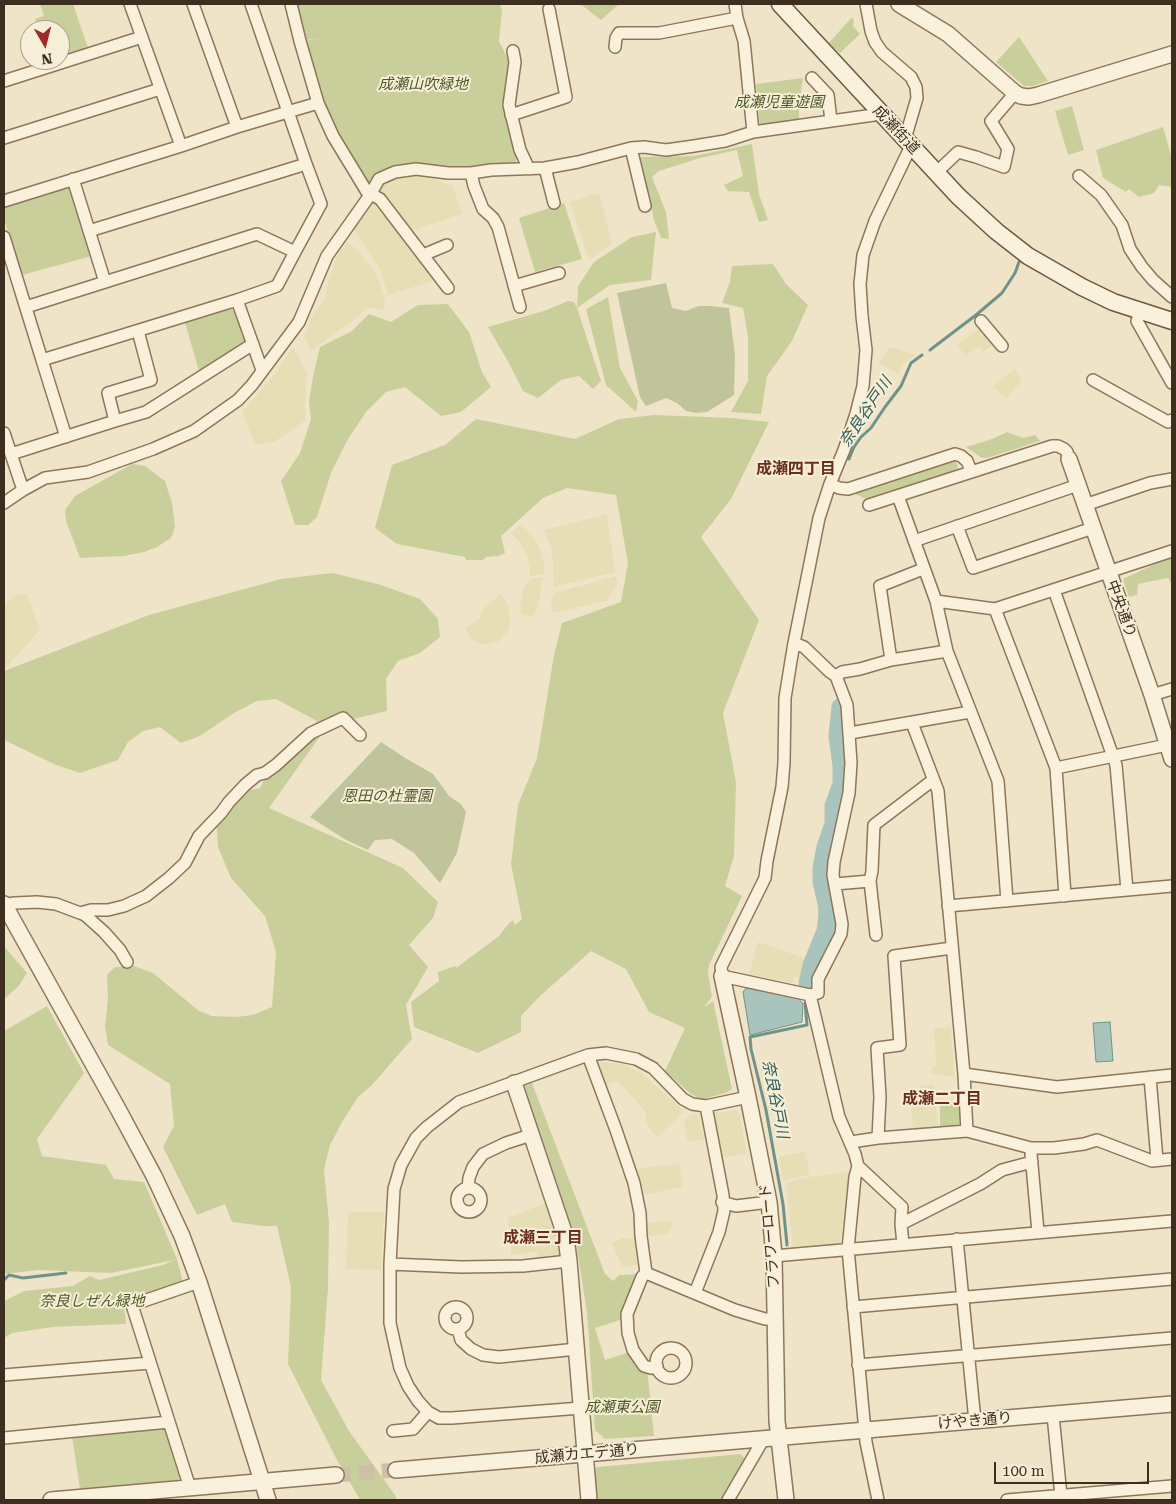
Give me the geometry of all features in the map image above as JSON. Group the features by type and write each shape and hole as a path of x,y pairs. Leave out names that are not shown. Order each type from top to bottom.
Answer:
{"main road":[{"name":"成瀬街道","path":"780,4 881,114 980,217 1024,253 1082,287 1113,302 1172,321"}],"street":[{"path":"130,4 181,146"},
{"path":"193,4 237,127"},
{"path":"42,360 277,286 321,204 251,4"},
{"path":"291,4 318,103 333,136 367,192 380,199 448,288"},
{"path":"735,4 744,41 753,132"},
{"path":"794,643 804,647 836,676 847,705 850,733 851,779 833,875 842,924 841,934 818,979 818,993 810,995 722,976 721,967 765,878 782,786 785,698 794,643 819,518 856,414 863,386 866,350 860,284 863,255 908,142 917,98 916,87 911,77 882,52 875,42 866,4"},
{"path":"900,4 948,34 1015,93 1021,96 1038,95 1172,54"},
{"path":"511,115 566,97 549,9"},
{"path":"614,47 619,33 659,33 737,18"},
{"path":"4,81 142,37"},
{"path":"513,51 515,62 509,104 520,150 528,169"},
{"path":"812,78 828,95 831,121"},
{"path":"4,138 160,89"},
{"path":"936,172 958,152 1004,167 1008,149 991,121 1015,93"},
{"path":"4,201 318,103"},
{"path":"4,503 22,490 45,478 88,472 106,467 194,431 238,400 252,385 299,322 328,256 380,179 395,172 416,169 448,174 545,168 578,162 631,148 666,150 725,141 753,132 881,114"},
{"path":"631,148 645,206"},
{"path":"89,231 306,164"},
{"path":"545,168 554,203"},
{"path":"471,173 482,209 493,218 498,227 520,307"},
{"path":"1079,176 1101,195 1122,225 1130,249 1142,267 1172,297"},
{"path":"73,179 105,282"},
{"path":"26,307 257,234 295,252"},
{"path":"4,237 66,437"},
{"path":"423,255 447,245"},
{"path":"514,286 559,273"},
{"path":"237,300 262,370"},
{"path":"1140,312 1137,321 1172,383"},
{"path":"981,321 1002,346"},
{"path":"115,421 108,393 151,380 138,330"},
{"path":"11,454 146,412 252,344"},
{"path":"1093,380 1168,422 1172,420"},
{"path":"4,433 22,490"},
{"path":"869,506 1052,446 1064,449 1069,459"},
{"path":"830,484 839,488 848,488 955,454 961,456 967,462 971,472"},
{"name":"中央通り","path":"1069,459 1171,749"},
{"path":"1085,506 1150,483 1172,479"},
{"path":"914,541 1078,486"},
{"path":"898,496 936,601 947,651 998,781 1007,901"},
{"path":"957,526 973,568 1093,528"},
{"path":"936,601 995,609 1172,551"},
{"path":"891,660 880,586 923,569"},
{"path":"1054,590 1116,765 1127,890"},
{"path":"995,609 1056,768 1065,896"},
{"path":"836,676 842,672 891,660 947,651"},
{"path":"1152,695 1172,689"},
{"path":"850,733 970,712"},
{"path":"80,913 124,906 146,896 185,863 200,836 245,785 257,776 266,773 311,733 343,718 360,735"},
{"path":"912,723 938,791 964,1074 967,1131"},
{"path":"1056,768 1112,756 1171,749"},
{"path":"876,935 870,881 874,825 933,780"},
{"path":"835,884 870,881"},
{"path":"948,906 1172,886"},
{"path":"127,962 120,950 85,914 56,904 37,902 4,905 80,1039 154,1176 182,1236 199,1282 268,1500"},
{"path":"878,1138 880,1097 877,1048 900,1045 894,956 952,948"},
{"name":"フラワーロード","path":"722,976 769,1202 774,1256 779,1438 786,1500"},
{"path":"810,995 839,1117 851,1142 858,1166 855,1177 848,1249 864,1431 878,1500"},
{"path":"581,1408 439,1418 428,1412 418,1401 408,1386 400,1368 389,1310 394,1190 401,1165 416,1138 427,1127 460,1102 588,1055 606,1052 636,1059 654,1068 683,1099 692,1104 706,1106 748,1097"},
{"path":"588,1055 634,1183 640,1213 646,1273"},
{"path":"964,1074 1057,1087 1172,1075"},
{"path":"1150,1077 1157,1160"},
{"path":"514,1083 530,1135 563,1226 569,1261 589,1500"},
{"path":"695,1293 722,1222 724,1211 723,1195 706,1106"},
{"path":"851,1142 967,1131 1030,1148 1054,1148 1084,1144 1097,1140 1152,1161 1172,1159"},
{"path":"468,1188 473,1167 483,1154 506,1143 530,1135"},
{"path":"1030,1148 1038,1232"},
{"path":"901,1224 980,1184 1002,1170 1032,1162"},
{"path":"858,1166 902,1207 903,1244"},
{"path":"722,1202 736,1206 769,1202"},
{"path":"774,1256 1172,1221"},
{"path":"957,1239 975,1422"},
{"path":"390,1264 460,1267 524,1266 569,1261"},
{"path":"646,1273 734,1310 765,1319 776,1319"},
{"path":"646,1273 642,1277 627,1314 628,1333 633,1350 644,1366 651,1368 657,1366"},
{"path":"853,1307 1172,1278"},
{"path":"190,1488 132,1305 199,1282"},
{"path":"458,1329 461,1340 470,1349 483,1355 498,1357 577,1350"},
{"path":"858,1365 1172,1338"},
{"path":"4,1376 150,1363"},
{"name":"けやき通り","path":"779,1438 1172,1404"},
{"path":"393,1431 413,1429 428,1412"},
{"path":"1053,1415 1061,1496"},
{"path":"4,1438 169,1422"},
{"name":"成瀬カエデ通り","path":"396,1470 779,1438"},
{"path":"728,1500 763,1440"},
{"path":"51,1500 336,1475"},
{"path":"1007,1500 1172,1486"}],"shaded area":[{"path":"420,174 453,186 462,214 413,230 376,190 382,182 391,177"},
{"path":"599,193 612,244 589,260 570,202"},
{"path":"373,203 416,253 433,281 388,295 380,269 352,227 369,204"},
{"path":"347,241 372,268 379,281 385,302 384,310 369,308 311,351 304,337 312,316 325,299 328,283 338,254"},
{"path":"979,329 995,344 983,352 979,347 965,356 957,344"},
{"path":"293,347 307,374 306,420 274,442 255,444 242,412 274,375"},
{"path":"890,347 916,355 904,363 898,374 879,363"},
{"path":"1015,368 1021,382 1006,398 993,387"},
{"path":"607,514 615,572 554,587 552,549 544,530"},
{"path":"521,524 534,537 542,554 545,568 544,574 530,576 527,555 519,541 510,533"},
{"path":"616,576 618,584 606,601 553,613 551,604 554,593"},
{"path":"543,577 538,607 533,617 522,614 520,608 523,590 527,582 533,578"},
{"path":"27,594 40,630 4,670 4,605 16,595"},
{"path":"501,594 509,607 510,625 508,631 499,641 484,645 472,640 465,628 481,618 481,611"},
{"path":"758,942 807,959 801,978 794,977 793,983 749,974"},
{"path":"951,1027 954,1077 930,1073 936,1065 934,1029"},
{"path":"595,1061 626,1065 640,1072 684,1111 657,1137 646,1124 646,1112 619,1082 616,1081 605,1085"},
{"path":"934,1085 938,1126 913,1130 911,1097 919,1094 921,1086"},
{"path":"736,1110 739,1112 747,1153 722,1158 713,1113"},
{"path":"694,1114 699,1117 704,1139 687,1142 684,1121"},
{"path":"805,1151 810,1175 783,1180 779,1157"},
{"path":"679,1163 683,1187 642,1195 634,1170"},
{"path":"849,1172 840,1244 793,1248 786,1183 808,1177"},
{"path":"548,1202 557,1226 561,1250 560,1256 538,1259 537,1252 511,1255 508,1218"},
{"path":"348,1212 384,1212 381,1270 346,1269"},
{"path":"666,1221 674,1223 668,1234 648,1236 646,1224"},
{"path":"623,1238 634,1239 637,1265 622,1267 612,1243"}],"green space":[{"path":"40,4 73,4 88,48 70,54 70,20 35,20 44,16"},
{"name":"成瀬山吹緑地","path":"291,4 500,4 502,11 499,41 509,61 505,87 505,116 518,157 513,165 463,169 411,166 368,189 336,133 320,96 305,41 320,38 300,41"},
{"path":"576,4 619,4 601,20 583,6"},
{"path":"852,17 854,21 853,26 860,34 840,53 828,44"},
{"path":"1019,37 1048,81 1033,86 1024,86 996,62"},
{"name":"成瀬児童遊園","path":"803,78 799,119 760,126 756,84"},
{"path":"1072,106 1084,150 1068,155 1055,111"},
{"path":"1163,127 1172,159 1172,187 1159,185 1154,193 1139,197 1129,189 1126,192 1103,178 1096,150"},
{"path":"752,144 759,194 768,220 759,222 749,192 728,191 724,185 743,176 737,150 700,158 659,171 652,177 666,212 669,239 661,238 654,220 640,157 694,156"},
{"path":"71,187 92,256 22,275 4,219 4,206"},
{"path":"564,203 582,259 535,272 519,218"},
{"path":"656,232 651,280 610,285 577,308 578,286 594,262 632,237"},
{"path":"773,264 786,284 808,305 792,341 767,376 761,414 731,412 748,381 748,336 743,308 722,303 730,282 732,266"},
{"path":"666,283 672,308 686,311 699,306 729,308 735,355 734,395 707,412 696,413 686,411 677,403 666,398 646,406 640,397 617,293"},
{"path":"608,297 620,368 638,401 636,412 606,385 586,309"},
{"path":"568,301 574,302 577,308 601,381 593,389 579,376 561,380 538,398 523,391 488,327 544,311"},
{"path":"448,304 469,332 482,372 491,387 461,412 441,416 405,387 386,392 366,412 348,439 331,473 317,517 308,525 295,525 281,481 300,453 311,419 309,402 320,347 352,331 369,314 391,322 418,305"},
{"path":"228,308 234,311 244,343 199,371 185,323"},
{"path":"654,415 732,418 769,422 731,499 701,537 759,620 723,713 736,782 734,856 725,886 742,896 709,965 708,973 712,997 704,1007 713,1001 732,1089 701,1100 691,1094 665,1071 685,1028 649,1012 626,969 591,951 540,996 521,1016 521,1032 478,1053 414,1027 411,1002 439,981 438,972 455,966 456,968 499,936 513,920 515,925 522,919 511,864 518,805 537,758 554,655 562,623 621,602 628,563 616,495 567,488 543,498 501,536 505,553 486,557 483,560 466,560 465,557 397,544 375,528 392,465 445,445 476,419 575,439 619,419"},
{"path":"1007,432 1023,438 1035,435 1040,441 987,458 982,458 966,447 992,439"},
{"path":"952,460 956,462 958,467 955,473 868,500 851,492"},
{"path":"132,464 145,466 165,481 172,503 175,527 171,538 157,547 144,552 124,556 80,558 66,521 65,510 75,496"},
{"path":"1172,558 1172,585 1168,578 1138,584 1137,595 1129,597 1123,579"},
{"path":"332,573 378,584 420,599 438,619 440,637 420,653 398,661 386,679 387,711 328,725 269,808 403,868 438,902 433,918 409,945 428,967 406,1005 412,1039 372,1085 358,1097 330,1145 324,1170 329,1222 328,1288 321,1380 349,1431 397,1500 360,1500 337,1460 288,1364 291,1287 277,1226 232,1222 225,1204 197,1215 163,1147 174,1126 170,1084 108,1045 105,1027 108,998 107,975 115,967 134,966 153,973 199,1011 212,1016 236,1017 253,1015 272,1007 276,952 265,916 231,878 218,847 216,817 236,793 260,788 264,780 278,771 308,735 317,721 276,699 257,701 234,713 200,736 181,743 160,727 143,731 128,742 118,760 80,773 56,765 4,740 4,671 149,615 281,579"},
{"name":"恩田の杜霊園","path":"381,742 433,774 449,796 461,804 466,812 457,853 440,883 414,853 392,839 375,840 368,850 346,840 310,817"},
{"path":"4,946 27,973 18,987 4,999"},
{"name":"奈良しぜん緑地","path":"47,1006 84,1073 37,1139 42,1156 106,1165 114,1179 144,1182 177,1259 183,1282 139,1296 124,1304 126,1324 53,1327 12,1333 4,1338 4,1301 24,1291 73,1286 90,1276 99,1280 163,1265 174,1260 111,1273 39,1270 4,1274 4,1031"},
{"name":"成瀬東公園","path":"532,1083 605,1274 613,1281 619,1275 641,1274 623,1319 595,1328 605,1360 632,1351 647,1368 654,1436 605,1439 595,1430 587,1312 576,1243 519,1088"},
{"path":"959,1103 962,1121 958,1126 940,1127 940,1106"},
{"path":"167,1428 180,1476 177,1481 80,1489 72,1436"},
{"path":"741,1454 746,1460 723,1500 597,1500 595,1470 597,1467"}],"water":[{"path":"746,988 798,998 803,1004 802,1022 750,1035 743,992"},
{"path":"1110,1022 1113,1061 1096,1062 1093,1023"}],"waterway":[{"name":"奈良谷戸川","path":"930,350 1002,293 1015,273 1019,262"},
{"name":"奈良谷戸川","path":"849,459 861,437 871,428 901,386 911,363 922,355"},
{"path":"808,984 812,965 826,931 828,915 822,882 822,868 826,847 834,824 834,806 842,784 838,736 841,707"},
{"name":"奈良谷戸川","path":"787,1245 783,1204 766,1110 751,1049 750,1037 807,1025 805,1003"},
{"path":"4,1280 9,1275 23,1278 66,1273"}],"tunnel":[{"path":"336,1475 396,1470"}],"district":[{"name":"成瀬四丁目","path":"796,469"},
{"name":"成瀬二丁目","path":"942,1099"},
{"name":"成瀬三丁目","path":"543,1238"}]}
